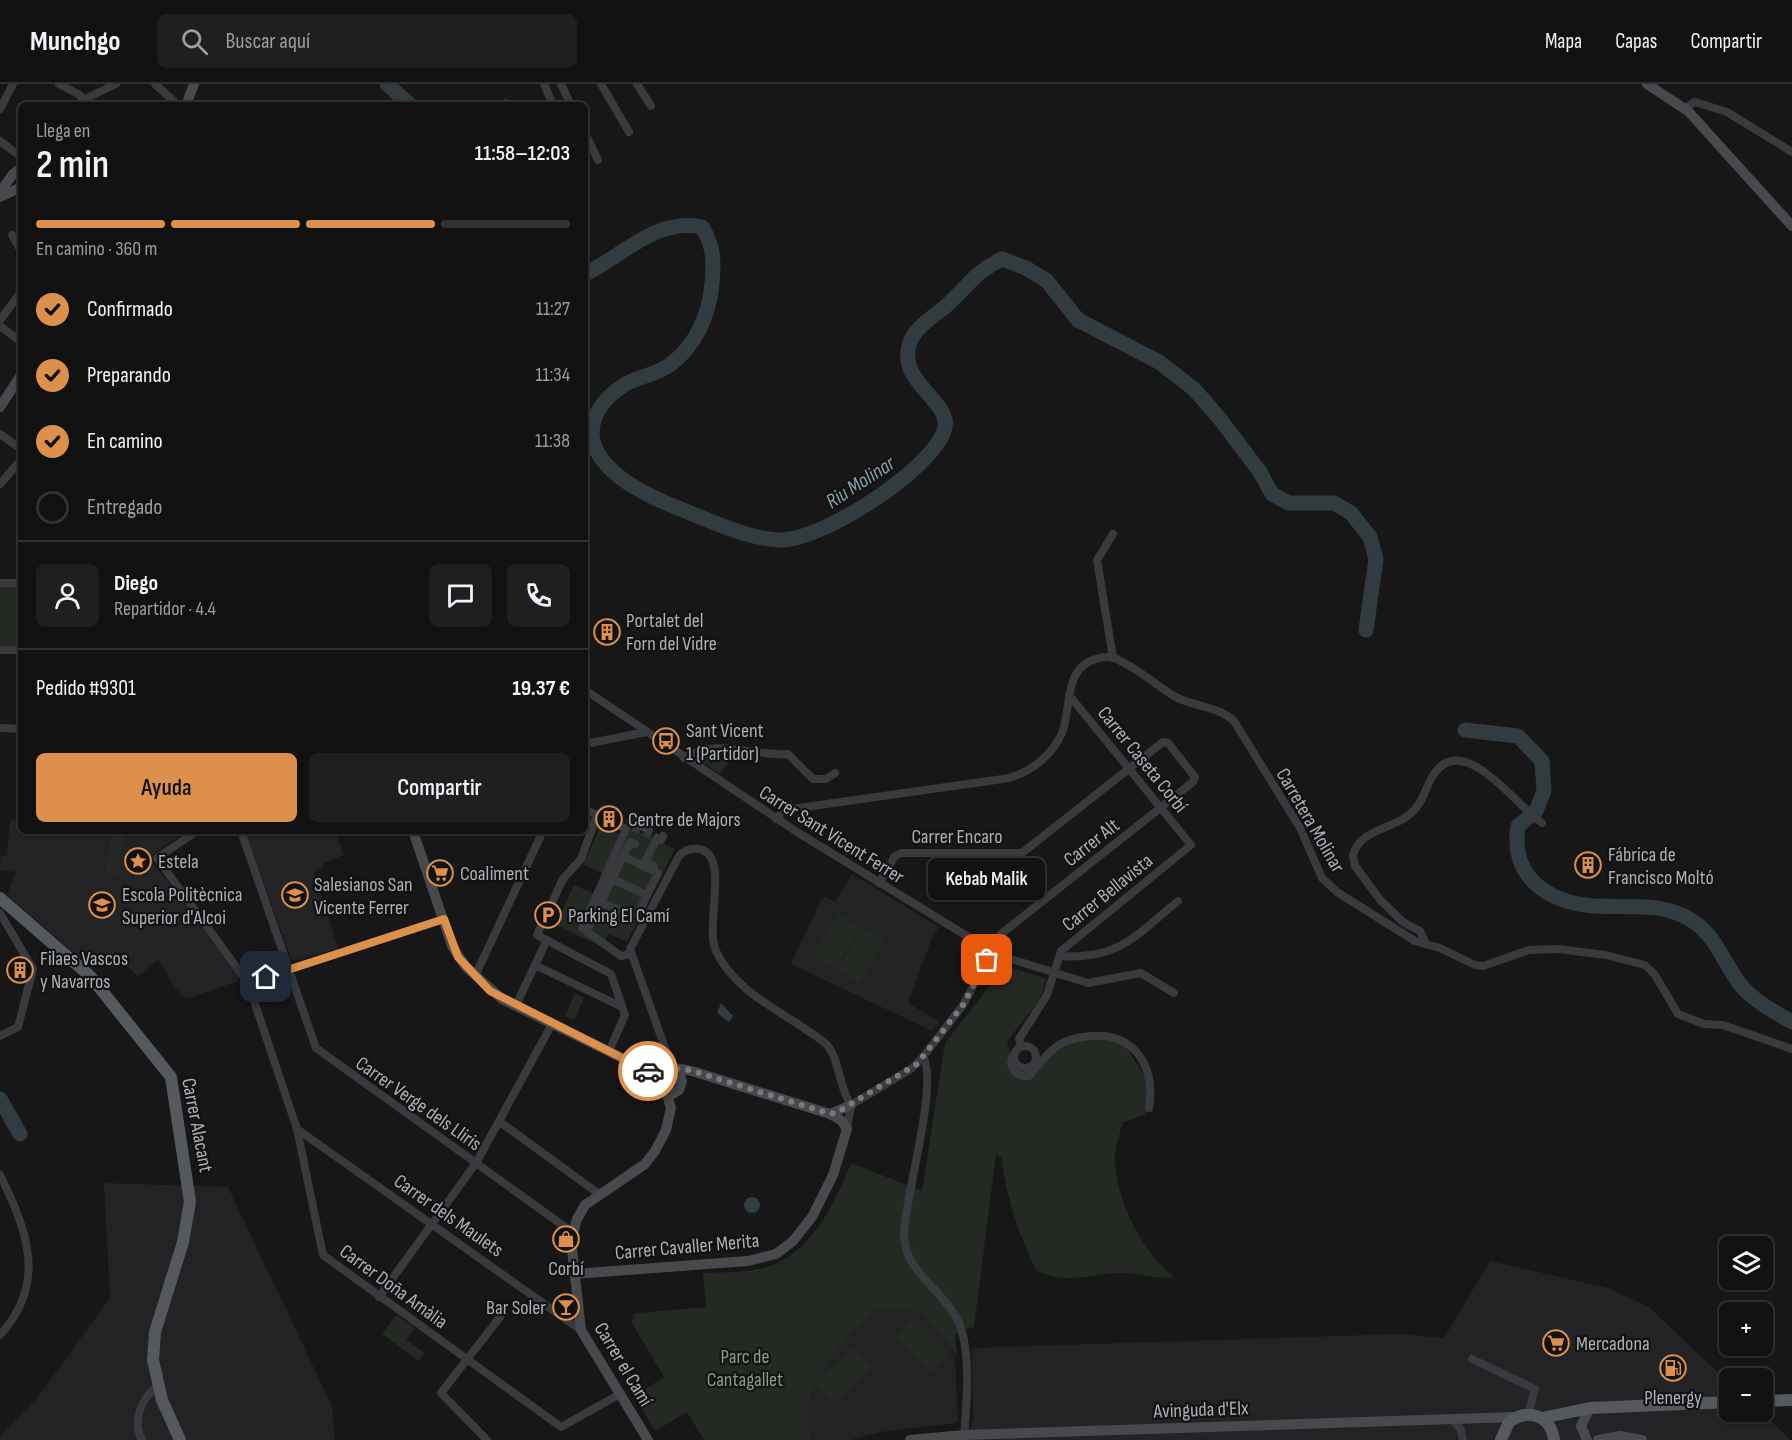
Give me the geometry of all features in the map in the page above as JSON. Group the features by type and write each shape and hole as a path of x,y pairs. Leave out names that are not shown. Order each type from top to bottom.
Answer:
{"main road":[{"name":"Carrer Alacant","path":"2,905 90,976 171,1077 190,1202 183,1242 155,1332 153,1360 158,1386 180,1440"},
{"path":"1773,1401 1792,1400"},
{"path":"1503,1434 1522,1415 1542,1418 1590,1408 1719,1402"},
{"path":"1554,1438 1562,1421 1575,1410"},
{"path":"1542,1418 1551,1428 1554,1438"}],"street":[{"path":"0,110 13,84"},
{"path":"59,84 80,95 83,102"},
{"path":"85,102 116,84"},
{"path":"155,84 175,102"},
{"path":"187,102 194,84"},
{"path":"544,84 552,102"},
{"path":"561,84 570,102"},
{"path":"601,84 629,132"},
{"path":"637,84 651,106"},
{"path":"1647,84 1685,108 1792,226"},
{"path":"1685,108 1695,102 1714,107 1792,152"},
{"path":"588,139 598,160"},
{"path":"0,141 18,155"},
{"path":"0,192 13,174 18,172"},
{"path":"0,197 18,188"},
{"path":"12,235 18,246"},
{"path":"0,320 18,296"},
{"path":"0,326 18,340"},
{"path":"0,408 18,380"},
{"path":"0,434 18,447"},
{"path":"0,484 18,463"},
{"path":"776,819 784,810 1017,775 1039,762 1059,740 1065,723 1072,681 1083,666 1099,658 1113,658 1097,560 1113,534"},
{"path":"0,583 18,583"},
{"path":"0,650 18,650"},
{"name":"Carretera Molinar","path":"1113,658 1182,701 1225,712 1234,721 1300,828 1322,878 1357,904 1415,941 1475,965 1483,966 1529,950 1558,949 1606,955 1645,965 1655,975 1678,1014 1704,1024 1723,1025 1792,1049"},
{"name":"Carrer Sant Vicent Ferrer","path":"588,692 776,819 992,952 1088,983 1141,973 1174,993"},
{"name":"Carrer Caseta Corbí","path":"1070,695 1191,845"},
{"path":"0,728 18,729"},
{"path":"588,743 646,732"},
{"name":"Carrer Alt","path":"850,1105 911,1069 923,1057 963,1005 1001,934 1195,779 1168,743 1163,742 1129,768"},
{"path":"684,758 690,753 719,748 760,754 788,753 813,779 826,779 835,773"},
{"path":"1426,944 1420,932 1402,922 1381,901 1355,866 1353,855 1362,839 1412,812 1424,798 1436,771 1446,763 1457,760 1475,764 1535,818"},
{"name":"Carrer Encaro","path":"879,883 895,856 901,852 1022,853 1129,768"},
{"path":"588,810 626,829 582,928 621,956 631,954"},
{"path":"597,815 581,860 569,872 538,931 540,939 607,969 622,1007 624,1021 609,1052"},
{"path":"630,821 649,830"},
{"name":"Carrer Doña Amàlia","path":"193,834 157,858 248,983 297,1129 323,1255 561,1427 620,1394"},
{"name":"Carrer Verge dels Lliris","path":"243,834 316,1048 321,1054 572,1232"},
{"path":"414,834 456,952 490,991 657,1075"},
{"path":"475,976 542,834"},
{"path":"661,869 645,862 657,838 661,840 663,836"},
{"path":"587,931 630,842 635,844"},
{"name":"Carrer Bellavista","path":"1021,1047 1019,1039 1047,995 1061,951 1191,845"},
{"path":"667,1095 676,1093 681,1087 682,1077 675,1069 631,954 631,945 679,856 684,851 697,849 704,851 713,861 716,881 711,927 716,951 733,975 754,995 827,1045 850,1105 839,1112 830,1114"},
{"path":"602,902 636,918 658,873 623,856"},
{"path":"668,857 679,856"},
{"path":"612,879 647,895"},
{"path":"1060,956 1088,957 1120,948 1178,902"},
{"path":"0,1036 18,1027 33,969 2,905"},
{"path":"248,983 444,919"},
{"path":"516,1005 546,942"},
{"path":"535,965 622,1007"},
{"path":"379,1297 476,1163 552,1024"},
{"path":"1013,1056 1020,1068 1027,1068 1034,1064 1036,1057 1033,1050 1021,1047 1013,1056 1011,1064 1014,1071 1021,1076 1029,1076 1062,1043 1081,1037 1114,1036 1127,1042 1150,1073 1149,1108"},
{"path":"923,1057 928,1069 921,1131 905,1221 905,1248 922,1278 952,1311 963,1335 966,1400 964,1435"},
{"path":"572,1232 581,1210 599,1194 645,1164 656,1151 666,1130 671,1107 667,1095 656,1087 657,1075 664,1069 695,1072 830,1114 842,1121 848,1130"},
{"name":"Carrer Cavaller Merita","path":"574,1274 748,1261 776,1254 793,1241 812,1217 833,1175 848,1130 850,1105"},
{"path":"500,1122 599,1194"},
{"name":"Carrer dels Maulets","path":"297,1129 581,1330"},
{"path":"0,1175 22,1220 28,1266 24,1298 14,1318 0,1335"},
{"name":"Carrer el Camí","path":"572,1232 574,1274 581,1330 648,1440"},
{"path":"487,1440 441,1395 500,1317"},
{"path":"1472,1359 1535,1389 1522,1415"},
{"path":"142,1440 137,1425 139,1415 148,1396 158,1386"},
{"path":"1587,1440 1581,1426 1590,1408"},
{"name":"Avinguda d'Elx","path":"910,1440 964,1435 1493,1418 1522,1415"},
{"path":"1493,1418 1503,1434"},
{"path":"1452,1419 1463,1440"},
{"path":"1598,1440 1620,1436 1642,1440"}],"shaded area":[{"name":"Escola Politècnica Superior d'Alcoi","path":"10,819 18,820 18,834 182,834 149,857 240,976 238,981 186,999 176,989 158,960 138,976 113,954 93,969 7,895 16,872 0,870 1,856 7,855"},
{"name":"Salesianos San Vicente Ferrer","path":"251,834 336,834 344,855 323,863 324,868 314,873 338,948 296,961 291,959 247,837"},
{"path":"852,874 939,927 932,938 908,1003 939,1022 932,1031 791,964 821,900 825,897 835,902"},
{"path":"721,1003 733,1016 729,1022 717,1013"},
{"path":"104,1183 228,1187 332,1406 335,1440 0,1440 0,1436 37,1398 110,1298"},
{"path":"752,1197 758,1199 760,1205 758,1211 752,1213 746,1211 744,1205 746,1199"},
{"path":"1490,1261 1608,1288 1649,1307 1719,1374 1719,1422 1771,1422 1791,1440 966,1440 973,1419 972,1348 1399,1334 1444,1338"},
{"path":"878,1308 921,1313 948,1342 955,1358 958,1419 955,1423 880,1432 851,1440 812,1440 806,1418 813,1387 829,1364 827,1362 844,1343 843,1341"}],"green space":[{"path":"0,586 18,587 18,646 0,646"},
{"path":"736,751 720,774 699,760 702,752"},
{"path":"601,826 621,835 603,873 583,865"},
{"path":"630,828 675,849 627,942 608,934 605,940 625,959 622,960 616,957 617,954 556,925 574,885 594,894 587,924"},
{"path":"112,834 125,834 118,875 105,873"},
{"path":"838,913 860,927 835,968 813,955"},
{"path":"863,928 885,941 859,983 837,969"},
{"name":"Parc de Cantagallet","path":"1005,966 1047,979 1038,1002 1007,1041 1014,1068 1023,1073 1029,1072 1067,1042 1109,1037 1127,1048 1148,1082 1149,1108 1144,1115 1123,1122 1116,1149 1116,1173 1125,1207 1133,1224 1152,1255 1174,1277 1124,1273 1067,1278 1037,1271 1014,1216 1001,1157 996,1154 974,1327 955,1334 957,1358 948,1342 921,1313 878,1308 843,1341 844,1343 828,1361 829,1364 812,1392 808,1418 812,1440 704,1440 687,1412 655,1431 635,1396 664,1377 632,1323 633,1315 706,1307 703,1273 758,1269 776,1264 792,1255 805,1243 828,1213 851,1163 922,1191 945,1043"},
{"path":"575,993 584,998 574,1021 565,1016"},
{"path":"396,1315 415,1328 406,1340 425,1353 419,1361 382,1334"},
{"path":"914,1318 949,1354 931,1372 896,1337"},
{"path":"853,1348 872,1367 835,1403 816,1384"}],"waterway":[{"name":"Riu Molinar","path":"387,84 407,102"},
{"name":"Riu Molinar","path":"588,272 655,233 685,225 702,227 711,248 713,268 708,307 700,329 688,348 671,364 660,371 624,385 610,395 600,408 593,424 593,441 606,464 616,474 640,490 727,528 779,540 797,538 846,517 896,484 935,447 944,431 945,420 941,410 917,381 911,369 908,357 910,342 921,327 977,275 992,265 1002,259 1026,268 1047,281 1078,320 1159,362 1194,389 1260,472 1272,494 1289,503 1334,503 1351,513 1370,537 1376,559 1366,630"},
{"name":"Riu Molinar","path":"1465,730 1518,736 1542,761 1544,791 1536,811 1518,826 1517,844 1520,860 1526,873 1536,884 1548,893 1578,904 1658,908 1683,915 1709,936 1748,993 1792,1022"},
{"path":"0,1099 20,1134"}],"tunnel":[{"path":"633,827 657,838"}],"way so far":[{"path":"648,1071 657,1075 668,1068 690,1070 830,1114 836,1113 917,1064 963,1005 987,960"}],"place":[{"name":"Portalet del Forn del Vidre","path":"607,632"},
{"name":"Sant Vicent 1 (Partidor)","path":"666,741"},
{"name":"Centre de Majors","path":"609,819"},
{"name":"Estela","path":"138,861"},
{"name":"Fábrica de Francisco Moltó","path":"1588,865"},
{"name":"Coaliment","path":"440,873"},
{"name":"Salesianos San Vicente Ferrer","path":"295,895"},
{"name":"Escola Politècnica Superior d'Alcoi","path":"102,905"},
{"name":"Parking El Camí","path":"548,915"},
{"name":"Kebab Malik","path":"987,960"},
{"name":"Filaes Vascos y Navarros","path":"20,970"},
{"name":"Corbí","path":"566,1239"},
{"name":"Bar Soler","path":"566,1307"},
{"name":"Mercadona","path":"1556,1343"},
{"name":"Plenergy","path":"1673,1368"}],"route":[{"path":"266,977 444,919 452,946 458,957 490,991 648,1071"}]}
